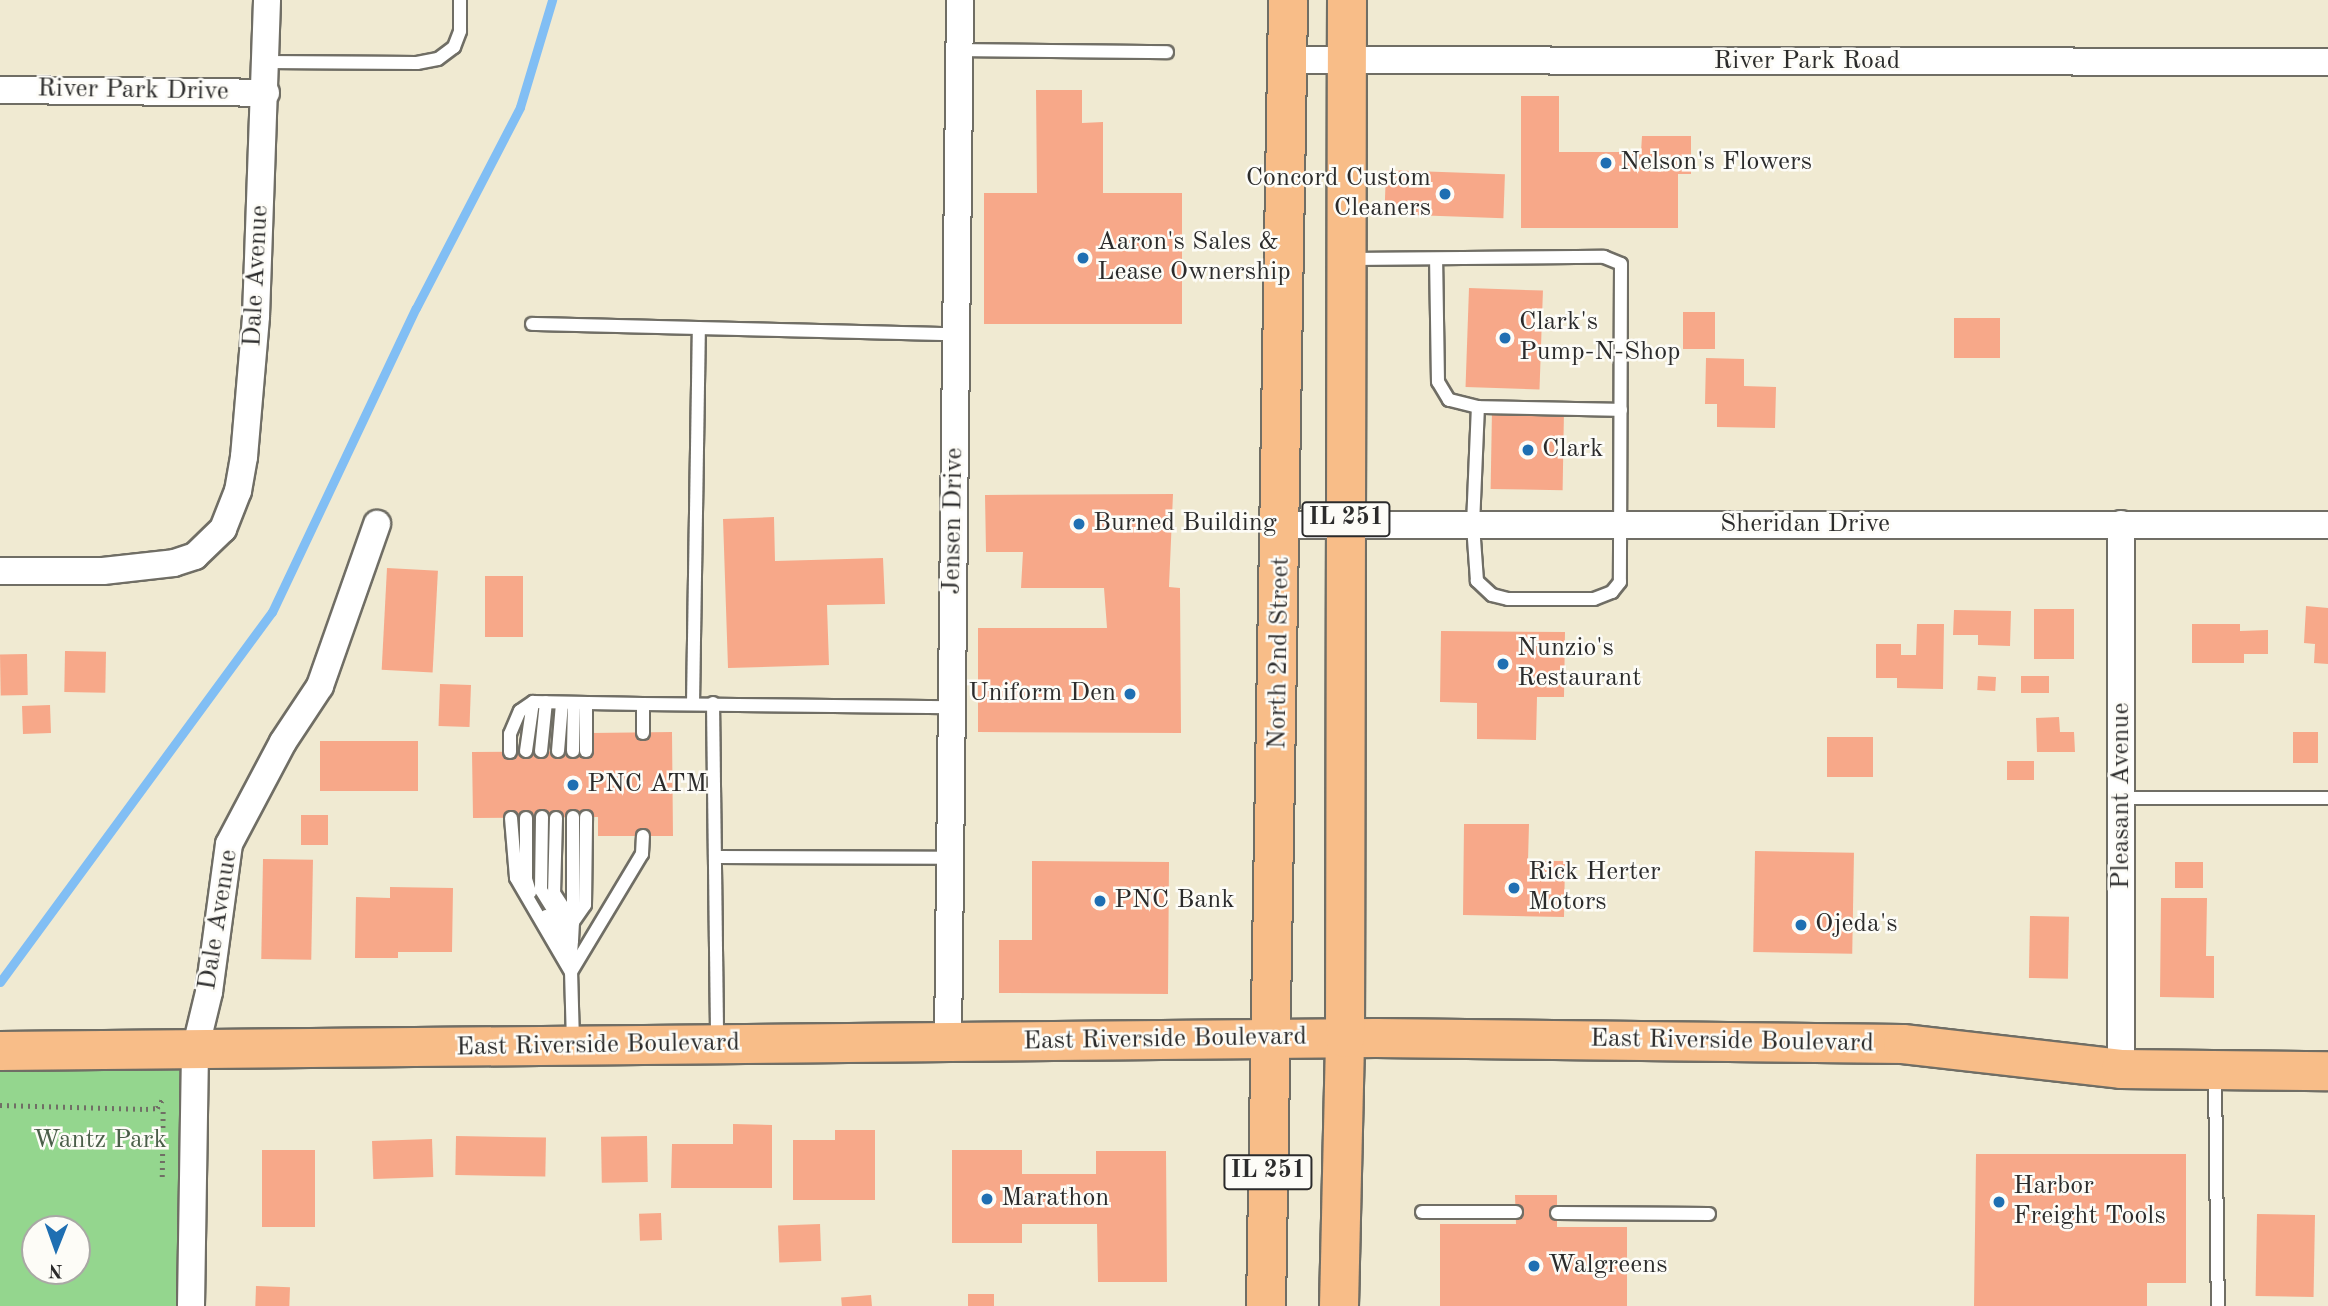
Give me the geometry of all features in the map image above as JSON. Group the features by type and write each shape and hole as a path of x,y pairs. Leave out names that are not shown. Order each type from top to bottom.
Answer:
{"main road":[{"name":"North 2nd Street","path":"1266,1306 1269,1038 1282,525 1288,0"},
{"name":"IL 251","path":"1339,1306 1345,1038 1347,0"},
{"name":"East Riverside Boulevard","path":"2,1051 1345,1038 1903,1044 2121,1069 2328,1071"}],"street":[{"name":"Dale Avenue","path":"0,570 145,568 195,556 211,544 229,515 244,457 266,93 267,0"},
{"name":"Jensen Drive","path":"948,1042 960,0"},
{"name":"River Park Road","path":"1287,60 2328,62"},
{"name":"River Park Drive","path":"0,90 266,93"},
{"name":"Dale Avenue","path":"191,1306 195,1050 209,992 229,844 283,742 326,675 377,524"},
{"name":"Pleasant Avenue","path":"2121,524 2121,1069"},
{"name":"Sheridan Drive","path":"1282,525 2328,525"}],"lane":[{"path":"266,62 417,63 438,58 454,47 460,31 460,0"},
{"path":"959,50 1167,52"},
{"path":"1346,259 1604,257 1621,264 1620,582 1612,592 1594,599 1508,599 1492,595 1477,581 1474,525 1478,407"},
{"path":"1436,260 1438,382 1449,400 1478,407 1620,410"},
{"path":"532,324 956,334"},
{"path":"693,703 699,328"},
{"path":"510,751 510,734 520,711 539,702 952,707"},
{"path":"539,702 541,751"},
{"path":"526,751 539,702"},
{"path":"574,703 580,751"},
{"path":"558,751 574,703"},
{"path":"713,703 718,1044"},
{"path":"643,704 643,733"},
{"path":"2122,798 2328,799"},
{"path":"541,817 541,890 572,940"},
{"path":"573,1046 571,955 579,817"},
{"path":"511,818 516,878 571,972"},
{"path":"526,818 526,880 571,955"},
{"path":"556,818 554,893 573,922"},
{"path":"571,972 642,854 643,836"},
{"path":"716,857 950,858"},
{"path":"2215,1070 2218,1306"},
{"path":"1422,1212 1516,1212"},
{"path":"1557,1213 1709,1214"}],"path":[{"path":"0,1105 146,1109 157,1108 165,1095 162,1184"}],"green space":[{"name":"Wantz Park","path":"0,1050 195,1050 190,1306 0,1306"}],"building":[{"name":"Aaron's Sales & Lease Ownership","path":"1036,90 1082,90 1082,123 1103,122 1103,193 1182,193 1182,324 984,324 984,193 1037,193"},
{"name":"Nelson's Flowers","path":"1521,96 1559,96 1559,152 1641,152 1642,136 1691,136 1691,174 1678,174 1678,228 1521,228"},
{"name":"Concord Custom Cleaners","path":"1386,170 1505,174 1503,218 1384,214"},
{"name":"Clark's Pump-N-Shop","path":"1469,288 1543,291 1539,390 1466,387"},
{"path":"1683,312 1715,312 1715,349 1683,349"},
{"path":"1954,318 2000,318 2000,358 1954,358"},
{"path":"1706,358 1744,359 1744,386 1776,387 1775,428 1717,427 1717,404 1705,404"},
{"name":"Clark","path":"1492,410 1564,411 1563,490 1491,489"},
{"path":"1173,494 1169,587 1180,588 1181,733 978,732 978,628 1107,628 1104,588 1021,588 1023,552 986,552 985,495"},
{"path":"774,517 775,561 883,558 885,604 827,605 829,665 728,668 723,519"},
{"path":"387,568 438,571 433,673 382,670"},
{"path":"485,576 523,576 523,637 485,637"},
{"path":"2306,606 2328,608 2328,664 2314,663 2315,644 2304,643"},
{"path":"2034,609 2074,609 2074,659 2034,659"},
{"path":"1954,610 2011,611 2010,646 1978,645 1978,635 1953,635"},
{"path":"1917,624 1944,624 1943,689 1897,688 1897,678 1876,678 1876,644 1901,644 1901,655 1916,655"},
{"path":"2192,624 2240,624 2240,631 2268,630 2268,654 2244,654 2244,663 2192,663"},
{"name":"Nunzio's Restaurant","path":"1441,631 1565,632 1564,697 1537,697 1536,740 1477,739 1477,703 1440,702"},
{"path":"65,651 106,652 105,693 64,692"},
{"path":"0,654 27,654 28,695 1,695"},
{"path":"1978,676 1996,677 1995,691 1977,690"},
{"path":"2021,676 2049,676 2049,693 2021,693"},
{"path":"440,684 471,685 470,727 439,726"},
{"path":"50,705 51,733 23,734 22,706"},
{"path":"2059,717 2060,732 2074,732 2075,752 2037,752 2036,718"},
{"name":"PNC ATM","path":"672,732 673,836 598,836 598,817 473,818 472,752 591,751 591,733"},
{"path":"2293,732 2318,732 2318,763 2293,763"},
{"path":"1827,737 1873,737 1873,777 1827,777"},
{"path":"320,741 418,741 418,791 320,791"},
{"path":"2007,761 2034,761 2034,780 2007,780"},
{"path":"301,815 328,815 328,845 301,845"},
{"name":"Rick Herter Motors","path":"1464,824 1529,824 1528,861 1565,861 1564,917 1463,915"},
{"name":"Ojeda's","path":"1755,851 1854,853 1852,954 1753,952"},
{"path":"263,859 313,860 311,960 261,959"},
{"name":"PNC Bank","path":"1032,861 1169,862 1168,994 999,993 999,940 1032,940"},
{"path":"2175,862 2203,862 2203,888 2175,888"},
{"path":"390,887 453,888 452,952 398,952 398,958 355,958 356,897 390,898"},
{"path":"2161,898 2207,898 2206,956 2214,956 2214,998 2160,997"},
{"path":"2030,916 2069,917 2068,979 2029,978"},
{"path":"733,1124 772,1125 772,1188 671,1188 672,1144 733,1144"},
{"path":"835,1130 875,1130 875,1200 793,1200 793,1140 835,1140"},
{"path":"456,1136 546,1138 545,1177 455,1175"},
{"path":"647,1136 648,1182 602,1183 601,1137"},
{"path":"432,1139 433,1177 373,1179 372,1141"},
{"path":"262,1150 315,1150 315,1227 262,1227"},
{"name":"Marathon","path":"952,1150 1022,1150 1022,1174 1096,1174 1096,1151 1166,1151 1167,1282 1098,1282 1097,1224 1022,1224 1022,1243 952,1243"},
{"path":"1976,1154 2186,1154 2186,1283 2147,1283 2147,1306 1974,1306"},
{"name":"Walgreens","path":"1515,1195 1557,1195 1557,1227 1627,1227 1627,1306 1440,1306 1440,1224 1516,1224"},
{"path":"661,1213 662,1240 640,1241 639,1214"},
{"path":"2257,1214 2315,1215 2314,1297 2256,1296"},
{"path":"820,1224 821,1261 779,1262 778,1225"},
{"path":"256,1286 290,1287 289,1306 255,1306"},
{"path":"968,1294 994,1294 994,1306 968,1306"},
{"path":"871,1295 872,1306 842,1306 841,1298"}],"waterway":[{"path":"0,982 272,612 416,308 520,107 552,0"}],"place":[{"name":"Nelson's Flowers","path":"1606,163"},
{"name":"Concord Custom Cleaners","path":"1445,194"},
{"name":"Aaron's Sales & Lease Ownership","path":"1083,258"},
{"name":"Clark's Pump-N-Shop","path":"1505,338"},
{"name":"Clark","path":"1528,450"},
{"name":"Burned Building","path":"1079,524"},
{"name":"Nunzio's Restaurant","path":"1503,664"},
{"name":"Uniform Den","path":"1130,694"},
{"name":"PNC ATM","path":"573,785"},
{"name":"Rick Herter Motors","path":"1514,888"},
{"name":"PNC Bank","path":"1100,901"},
{"name":"Ojeda's","path":"1801,925"},
{"name":"Marathon","path":"987,1199"},
{"name":"Harbor Freight Tools","path":"1999,1202"},
{"name":"Walgreens","path":"1534,1266"}]}
